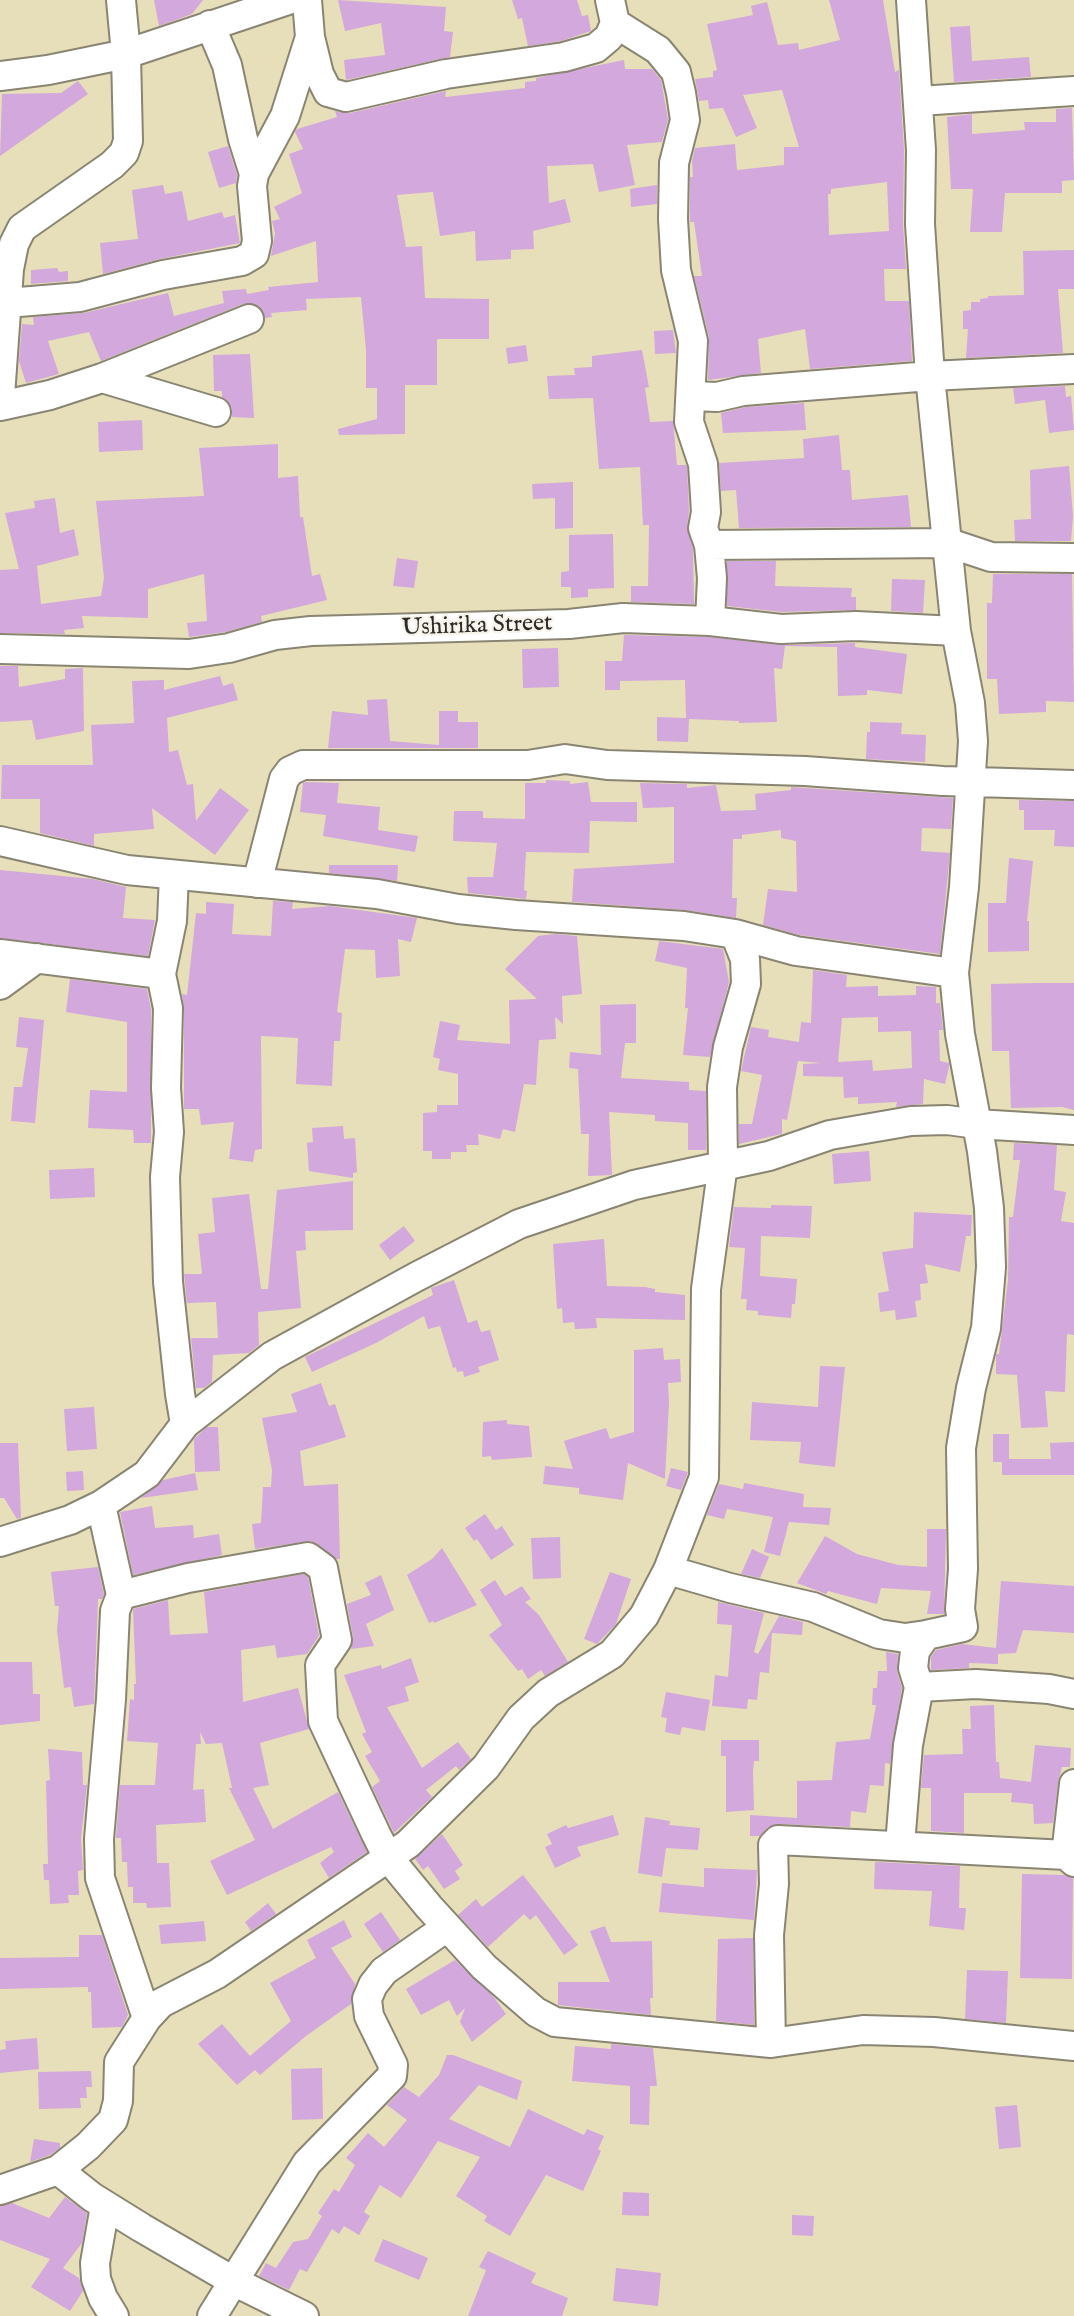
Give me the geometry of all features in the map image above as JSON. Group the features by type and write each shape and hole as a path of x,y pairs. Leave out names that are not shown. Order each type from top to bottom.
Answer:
{"street":[{"path":"0,396 9,269 14,244 22,228 99,175 124,153 129,127 126,54 120,0"},
{"path":"0,76 25,74 126,54 288,0"},
{"path":"307,0 310,37 319,74 328,92 346,97 446,74 581,53 596,48 609,37 613,11"},
{"path":"668,1570 730,1588 813,1607 893,1637 926,1635 963,1627 960,1609 963,1569 962,1448 971,1388 986,1328 992,1267 989,1208 977,1124 960,1034 954,973 974,741 970,703 956,631 949,543 930,376 920,224 919,101 911,0"},
{"path":"613,11 658,50 676,72 679,82 685,120 674,162 673,219 676,270 693,341 689,422 703,464 706,513 703,528 709,545 712,578 710,621"},
{"path":"7,303 80,297 163,275 242,261 254,254 256,249 254,174 241,131 227,65 210,25"},
{"path":"254,174 285,116 310,37"},
{"path":"919,101 1074,91"},
{"path":"0,406 50,395 102,378 249,319"},
{"path":"692,396 717,397 743,391 930,376 1074,369"},
{"path":"102,378 216,412"},
{"path":"709,545 949,543 991,557 1074,558"},
{"name":"Ushirika Street","path":"0,649 189,654 229,648 275,635 311,631 558,625 623,618 710,621 781,629 856,626 956,631"},
{"path":"257,883 284,779 290,771 303,765 528,765 565,759 607,765 805,771 972,782 1074,785"},
{"path":"0,842 117,868 174,876 377,894 504,914 684,926 735,934 796,951 954,973"},
{"path":"174,876 172,921 161,974 168,1008 165,1078 169,1132 165,1177 168,1282 177,1376 185,1424"},
{"path":"0,2190 58,2170 88,2146 112,2120 118,2101 119,2062 147,2018 160,2003 217,1974 339,1893 387,1856 408,1844 437,1818 486,1767 521,1718 548,1693 612,1654 644,1616 668,1570 704,1477 706,1289 723,1164 722,1087 728,1047 746,984 745,959 735,934"},
{"path":"0,954 161,974"},
{"path":"0,985 37,958"},
{"path":"0,1542 70,1520 100,1505 147,1474 185,1424 272,1356 416,1277 519,1224 634,1185 723,1164 769,1156 830,1135 911,1121 947,1120 1074,1130"},
{"path":"100,1505 121,1594 115,1611 111,1699 99,1839 100,1878 147,2018"},
{"path":"121,1594 188,1578 308,1557 323,1569 337,1640 320,1665 323,1721 387,1856 447,1928 484,1967 536,2012 555,2022 771,2043 863,2030 1073,2040"},
{"path":"900,1845 908,1745 919,1687 914,1668 915,1651 926,1635"},
{"path":"919,1687 976,1684 1021,1686 1074,1694"},
{"path":"771,2043 769,1935 774,1884 773,1845 783,1838 1070,1858 1074,1784"},
{"path":"212,2316 307,2163 392,2076 393,2065 369,2016 367,1999 373,1985 384,1971 447,1928"},
{"path":"58,2170 105,2206 235,2282 304,2316"},
{"path":"105,2206 95,2263 96,2279 103,2298 114,2316"}],"building":[{"path":"154,0 203,0 192,14 159,26"},
{"path":"338,0 446,7 444,31 453,32 450,57 346,80 344,60 385,55 381,23 345,31"},
{"path":"512,0 577,0 582,16 588,15 591,31 561,41 528,46 522,18 518,19"},
{"path":"829,0 883,0 895,72 899,70 904,150 903,224 906,269 884,269 885,301 909,301 912,361 810,369 805,329 758,339 761,373 708,380 709,337 694,276 702,276 694,222 690,222 690,177 693,177 692,161 695,148 735,144 737,170 784,165 784,147 799,147 782,90 743,95 757,128 736,137 723,108 709,109 708,100 699,101 695,79 713,77 713,71 717,70 707,24 753,15 751,6 767,2 778,45 798,43 799,50 840,40","holes":["887,182 889,231 829,235 828,194 831,194 831,189"]},
{"path":"970,26 972,61 1029,57 1031,77 954,82 950,27"},
{"path":"624,60 625,69 652,69 661,80 668,119 662,142 627,145 635,185 599,192 593,164 547,166 549,203 565,199 571,222 533,231 534,249 511,250 511,259 476,261 475,231 440,236 433,192 397,195 406,247 422,246 425,298 489,299 489,339 437,339 437,385 405,385 405,434 339,435 338,429 377,419 377,388 366,388 366,350 361,297 306,299 307,310 271,313 272,317 265,318 259,306 243,304 101,361 89,332 48,341 59,374 26,383 19,361 22,324 34,325 33,317 84,313 168,293 174,316 224,303 222,291 246,289 247,294 269,290 268,287 318,282 316,241 271,256 275,233 272,221 280,219 274,207 302,193 289,154 303,149 295,132 297,129 337,117 335,111 350,113 446,91 445,97 525,88 525,82 536,81 536,78"},
{"path":"78,81 88,94 0,156 2,94 61,93"},
{"path":"1072,108 1074,180 1062,181 1062,193 1005,193 1002,232 970,232 973,189 951,189 947,117 972,114 972,134 1025,130 1024,122 1056,122 1056,109"},
{"path":"228,146 237,175 236,183 219,188 208,152"},
{"path":"163,185 165,194 182,191 188,221 222,212 224,218 235,215 240,243 160,259 103,274 100,243 138,239 132,190"},
{"path":"657,185 657,204 631,207 630,189"},
{"path":"1074,250 1074,289 1058,289 1063,353 966,358 968,329 963,329 963,311 971,310 971,302 980,302 980,299 988,298 988,296 1024,295 1023,251"},
{"path":"57,268 59,272 68,271 68,281 31,284 31,270"},
{"path":"673,330 676,353 655,354 654,331"},
{"path":"526,345 528,361 508,364 506,348"},
{"path":"642,350 649,387 645,388 650,422 673,421 677,465 687,467 689,511 687,526 693,549 694,604 631,602 631,586 648,586 649,525 643,525 640,467 599,469 593,398 549,399 547,376 575,375 574,368 592,367 592,356"},
{"path":"250,354 254,418 232,417 232,408 222,397 222,391 214,391 213,355"},
{"path":"1065,386 1066,397 1071,396 1074,430 1049,433 1045,400 1015,404 1013,388"},
{"path":"804,403 806,430 723,433 721,413 746,407"},
{"path":"142,420 143,450 99,452 98,422"},
{"path":"839,435 842,470 850,470 852,500 908,495 911,527 739,528 736,490 721,491 719,463 804,458 803,439"},
{"path":"278,444 278,478 298,476 300,517 303,517 312,576 320,574 327,600 261,616 262,622 226,632 189,637 187,623 207,621 204,574 148,589 148,618 82,616 84,628 64,630 65,634 0,633 0,570 19,569 5,513 35,508 34,501 55,498 60,533 74,529 79,555 37,566 41,604 101,596 104,578 96,501 204,496 199,448"},
{"path":"1069,466 1073,516 1071,541 1015,541 1014,520 1031,519 1030,470"},
{"path":"573,482 573,528 555,529 555,498 533,499 532,484"},
{"path":"613,534 614,588 588,589 588,597 571,598 571,587 561,587 561,572 569,571 569,535"},
{"path":"397,558 418,561 414,588 393,586"},
{"path":"727,561 776,561 775,586 852,588 851,597 856,597 856,610 782,612 727,606"},
{"path":"993,574 1072,574 1074,702 1046,701 1046,712 999,714 997,679 987,679 987,603 992,603"},
{"path":"892,579 925,580 923,613 891,611"},
{"path":"624,635 709,637 781,645 855,643 855,647 907,654 902,694 867,690 867,695 838,696 837,647 785,646 782,669 774,668 777,722 739,723 739,721 689,719 688,742 657,741 657,717 686,718 685,680 620,681 620,690 605,690 605,661 622,661"},
{"path":"558,648 559,687 523,688 522,649"},
{"path":"0,666 18,666 19,687 65,679 65,669 83,668 84,731 36,740 32,720 0,722"},
{"path":"220,676 223,686 233,683 238,700 167,718 169,752 178,750 187,785 193,784 196,821 220,788 249,810 215,855 152,808 154,829 94,834 94,846 40,833 40,799 1,799 2,765 93,765 91,725 134,723 132,681 164,680 164,690"},
{"path":"387,699 390,741 439,745 439,711 458,711 458,722 478,722 478,748 328,748 332,711 368,715 367,700"},
{"path":"870,722 902,723 901,734 926,735 925,762 866,759 867,732 870,732"},
{"path":"546,780 570,781 570,784 588,782 591,802 637,802 637,822 590,821 589,853 526,852 524,890 527,891 526,899 468,893 467,877 493,877 497,843 453,841 454,811 483,811 483,818 525,819 525,783 546,783"},
{"path":"303,783 339,783 337,803 380,807 378,830 418,836 415,852 323,836 326,815 300,812"},
{"path":"640,783 687,784 687,788 716,785 721,811 756,810 755,794 791,790 791,787 953,798 951,829 922,828 921,851 950,853 940,954 799,935 763,925 768,889 797,892 796,841 781,838 781,830 742,835 742,839 733,839 732,898 737,898 736,918 685,910 572,902 574,869 674,863 674,807 643,808"},
{"path":"1019,800 1074,801 1074,847 1054,846 1055,830 1024,830 1024,810 1019,810"},
{"path":"1009,858 1033,861 1027,921 1029,921 1029,951 988,952 988,903 1006,903"},
{"path":"329,865 398,865 397,881 329,873"},
{"path":"0,870 93,879 126,887 123,918 155,920 148,956 0,938"},
{"path":"273,901 293,902 292,909 330,906 417,918 411,942 398,939 400,976 376,978 375,950 345,949 337,1012 342,1013 340,1041 334,1041 332,1086 296,1084 298,1038 261,1036 262,1149 255,1150 253,1162 229,1159 234,1122 201,1125 199,1109 184,1109 182,994 187,995 196,913 206,914 206,902 234,904 232,934 271,936"},
{"path":"555,934 577,936 582,994 562,996 563,1024 555,1017 556,1039 539,1040 536,1085 524,1084 515,1132 503,1129 500,1139 478,1134 479,1145 466,1145 467,1152 451,1152 451,1159 432,1159 432,1151 423,1151 423,1113 437,1112 437,1105 458,1105 458,1074 438,1070 440,1059 433,1057 440,1021 460,1025 457,1040 510,1044 509,1000 537,999 505,969 538,936"},
{"path":"659,941 723,949 729,982 710,1057 683,1055 688,1008 685,1008 687,968 655,961"},
{"path":"813,970 847,975 846,987 878,986 878,996 916,995 916,986 936,987 936,1003 940,1003 943,1030 939,1030 940,1061 949,1063 945,1084 924,1079 923,1104 896,1107 897,1102 858,1104 858,1097 844,1098 843,1077 803,1076 803,1064 821,1063 798,1061 787,1120 782,1119 782,1134 739,1144 739,1124 752,1124 762,1075 741,1071 751,1027 769,1030 768,1037 799,1042 801,1022 811,1023","holes":["878,1017 878,1032 911,1031 912,1068 873,1071 872,1060 838,1062 842,1018"]},
{"path":"70,979 147,989 151,1009 151,1143 134,1143 133,1130 88,1128 90,1090 127,1092 127,1022 66,1012"},
{"path":"1074,983 1074,1110 1062,1107 1011,1108 1009,1051 992,1051 991,984"},
{"path":"636,1004 636,1043 625,1043 621,1078 689,1082 689,1090 706,1091 706,1150 688,1150 688,1123 655,1121 655,1115 609,1112 612,1175 588,1176 589,1134 581,1134 578,1069 569,1068 570,1052 601,1055 600,1005"},
{"path":"19,1017 44,1020 35,1123 11,1121 14,1087 22,1087 28,1048 16,1047"},
{"path":"343,1126 344,1139 355,1138 357,1172 353,1173 353,1178 309,1171 307,1143 313,1142 312,1128"},
{"path":"1014,1143 1057,1145 1054,1190 1066,1192 1061,1221 1074,1223 1074,1335 1067,1334 1065,1392 1045,1391 1048,1427 1021,1428 1017,1375 996,1374 996,1354 999,1354 1008,1280 1009,1217 1013,1217 1020,1160 1013,1160"},
{"path":"869,1151 871,1181 834,1184 832,1154"},
{"path":"94,1168 95,1197 50,1199 49,1170"},
{"path":"353,1181 353,1230 305,1231 306,1250 296,1251 301,1308 258,1312 259,1345 249,1353 213,1355 212,1382 204,1388 196,1388 191,1338 218,1338 216,1302 187,1303 184,1274 202,1274 198,1234 215,1232 212,1198 249,1194 261,1289 268,1289 277,1190"},
{"path":"771,1205 812,1206 810,1238 761,1236 760,1276 797,1279 795,1304 792,1304 791,1318 758,1315 758,1311 746,1310 747,1299 741,1299 745,1248 729,1247 734,1207 771,1208"},
{"path":"914,1212 972,1215 971,1236 966,1236 960,1272 925,1264 928,1283 920,1284 921,1300 915,1301 917,1317 896,1320 895,1310 880,1312 878,1293 889,1291 882,1252 913,1248"},
{"path":"404,1226 415,1241 390,1260 379,1245"},
{"path":"604,1239 607,1286 645,1287 655,1289 655,1292 685,1295 685,1320 596,1318 597,1328 575,1329 574,1322 563,1323 562,1308 557,1309 553,1244"},
{"path":"454,1280 468,1323 477,1320 481,1332 490,1330 499,1360 478,1367 480,1372 464,1377 463,1371 457,1372 456,1367 453,1368 440,1326 428,1329 424,1316 376,1343 312,1372 305,1357 433,1295 431,1288"},
{"path":"663,1348 664,1360 680,1359 681,1382 668,1383 665,1479 628,1463 623,1500 579,1494 579,1488 543,1484 545,1466 573,1469 564,1441 606,1428 610,1439 634,1432 634,1350"},
{"path":"820,1366 845,1367 835,1467 799,1463 801,1442 750,1440 752,1402 818,1407"},
{"path":"321,1383 329,1406 335,1404 346,1437 300,1451 304,1486 338,1484 340,1559 336,1559 311,1541 255,1549 252,1524 261,1523 263,1487 271,1487 272,1470 262,1418 297,1412 291,1394"},
{"path":"94,1407 97,1449 67,1451 64,1409"},
{"path":"507,1420 507,1424 529,1426 532,1457 492,1460 491,1456 482,1457 483,1422"},
{"path":"207,1427 218,1427 220,1471 195,1472 194,1439"},
{"path":"993,1434 1009,1434 1009,1459 1051,1459 1050,1443 1074,1442 1074,1475 1002,1475 1002,1462 993,1462"},
{"path":"0,1443 18,1443 21,1518 17,1519 4,1498 0,1498"},
{"path":"671,1468 688,1472 681,1490 666,1486"},
{"path":"83,1471 84,1490 67,1491 66,1472"},
{"path":"195,1473 198,1490 141,1498 163,1480"},
{"path":"744,1483 804,1494 803,1507 831,1508 829,1525 789,1522 780,1556 764,1552 773,1517 727,1509 724,1519 707,1515 719,1484 743,1489"},
{"path":"152,1506 155,1528 193,1525 194,1538 219,1534 222,1555 133,1575 120,1512"},
{"path":"485,1514 496,1530 502,1526 514,1545 491,1560 477,1539 474,1541 465,1528"},
{"path":"927,1529 946,1529 944,1614 927,1614 931,1591 881,1588 877,1604 828,1591 826,1594 797,1583 825,1536 857,1554 898,1565 927,1567"},
{"path":"560,1537 561,1578 533,1579 531,1538"},
{"path":"442,1548 477,1605 429,1623 407,1575 432,1559"},
{"path":"752,1549 769,1557 760,1578 741,1574"},
{"path":"98,1567 104,1594 102,1599 98,1599 94,1704 74,1707 71,1687 64,1688 57,1630 59,1606 55,1606 51,1572"},
{"path":"610,1572 631,1579 616,1624 597,1644 584,1639"},
{"path":"304,1574 308,1577 319,1636 307,1654 277,1658 275,1645 241,1650 243,1702 298,1688 309,1729 260,1743 269,1785 253,1788 273,1829 338,1792 367,1852 329,1878 320,1863 334,1852 331,1847 227,1895 210,1861 255,1840 229,1788 232,1788 222,1743 206,1744 200,1732 201,1744 196,1744 193,1790 204,1789 206,1822 156,1825 157,1863 169,1863 171,1907 147,1908 146,1903 133,1903 133,1887 128,1887 127,1862 122,1862 121,1838 116,1838 120,1785 155,1785 158,1743 127,1741 130,1699 134,1700 134,1684 136,1684 133,1609 168,1600 170,1635 208,1633 204,1592"},
{"path":"381,1575 394,1610 366,1624 374,1646 351,1649 353,1637 347,1604 371,1595 365,1583"},
{"path":"495,1580 505,1596 522,1586 531,1599 525,1602 539,1615 568,1662 545,1676 541,1670 528,1679 522,1669 518,1671 489,1635 502,1625 480,1590"},
{"path":"1001,1581 1074,1586 1074,1633 1023,1630 1016,1653 998,1654 998,1664 969,1663 969,1668 931,1670 931,1657 936,1650 962,1644 996,1648"},
{"path":"718,1602 764,1613 754,1652 758,1654 779,1616 803,1622 802,1635 772,1633 769,1673 760,1672 757,1700 748,1699 747,1709 712,1706 715,1675 728,1677 732,1625 717,1624"},
{"path":"886,1652 898,1654 897,1672 902,1688 890,1764 885,1763 884,1786 870,1785 866,1813 851,1811 850,1827 778,1824 767,1828 760,1836 750,1836 750,1815 797,1818 797,1781 832,1780 836,1742 870,1739 876,1705 872,1705 873,1688 877,1688 878,1671 887,1671"},
{"path":"411,1658 419,1682 405,1687 409,1701 387,1707 422,1768 458,1742 471,1759 459,1770 456,1766 426,1790 432,1797 394,1833 372,1787 380,1781 365,1756 372,1752 362,1734 366,1732 344,1675 381,1665 382,1669"},
{"path":"0,1662 32,1662 33,1694 40,1694 40,1721 0,1725"},
{"path":"666,1692 710,1700 705,1731 682,1727 680,1735 665,1732 667,1718 661,1717"},
{"path":"994,1705 996,1762 999,1762 1000,1778 1031,1782 1035,1745 1071,1748 1070,1767 1062,1767 1058,1782 1053,1823 1034,1824 1033,1804 1011,1802 1012,1793 964,1793 964,1833 931,1831 931,1788 921,1788 924,1755 963,1754 962,1729 971,1729 970,1706"},
{"path":"721,1740 759,1740 759,1761 754,1761 753,1772 754,1810 726,1812 726,1756 721,1756"},
{"path":"48,1749 82,1752 83,1785 87,1785 81,1838 83,1870 78,1871 79,1895 68,1895 69,1903 50,1904 49,1880 44,1880 43,1864 48,1864 46,1781 50,1780"},
{"path":"613,1815 619,1835 577,1847 581,1856 555,1868 545,1847 552,1844 547,1834 566,1825 568,1828"},
{"path":"645,1817 670,1821 669,1825 700,1828 698,1850 666,1848 662,1877 638,1873"},
{"path":"442,1834 463,1865 455,1871 460,1879 444,1889 428,1866 423,1870 415,1859"},
{"path":"875,1862 960,1866 959,1908 966,1908 964,1930 929,1926 932,1891 874,1889"},
{"path":"704,1868 757,1870 754,1920 659,1912 662,1883 704,1887"},
{"path":"1022,1874 1064,1875 1073,1878 1072,1979 1020,1978"},
{"path":"523,1875 578,1945 564,1955 536,1915 530,1920 524,1914 488,1947 458,1915 476,1899 482,1907"},
{"path":"268,1903 276,1914 251,1931 245,1922"},
{"path":"381,1912 400,1940 383,1952 364,1924"},
{"path":"344,1920 352,1937 331,1948 355,1984 351,2004 306,2036 260,2075 255,2070 237,2085 198,2044 222,2024 250,2056 291,2021 270,1983 316,1958 307,1940"},
{"path":"204,1921 206,1941 161,1944 159,1925"},
{"path":"605,1926 611,1942 652,1941 651,2015 558,2005 558,1982 610,1982 590,1931"},
{"path":"79,1935 102,1935 128,2015 122,2027 92,2028 91,1992 88,1992 88,1987 0,1989 0,1958 79,1957"},
{"path":"753,1938 754,2025 716,2021 718,1939"},
{"path":"455,1960 493,1996 506,2014 472,2042 460,2022 465,2008 457,2016 449,2000 421,2015 406,1989"},
{"path":"967,1970 1008,1971 1006,2023 965,2019"},
{"path":"37,2038 39,2069 0,2073 0,2050 6,2049 5,2041"},
{"path":"611,2044 653,2048 657,2086 650,2086 649,2125 630,2124 630,2086 572,2081 575,2046 611,2049"},
{"path":"447,2055 453,2055 522,2081 517,2100 479,2085 449,2119 510,2147 528,2109 584,2135 587,2129 604,2136 598,2149 601,2151 583,2191 546,2175 510,2236 484,2221 487,2216 456,2196 480,2157 438,2141 401,2198 380,2185 364,2212 370,2216 359,2235 344,2226 339,2234 332,2229 307,2272 300,2269 289,2290 259,2276 266,2263 276,2268 293,2242 308,2239 322,2216 318,2213 334,2189 339,2192 355,2165 346,2158 368,2133 384,2147 407,2120 387,2105 404,2087 419,2097 439,2075"},
{"path":"322,2068 323,2119 292,2120 291,2069"},
{"path":"91,2071 92,2087 86,2087 87,2098 80,2098 81,2108 39,2109 38,2072"},
{"path":"1017,2105 1021,2147 999,2149 995,2107"},
{"path":"34,2139 60,2143 60,2148 50,2155 30,2162"},
{"path":"623,2192 649,2193 649,2216 622,2215"},
{"path":"65,2197 87,2213 82,2243 63,2268 79,2278 83,2291 70,2311 31,2287 50,2259 0,2240 0,2206 12,2203 49,2218"},
{"path":"792,2215 814,2216 813,2236 792,2235"},
{"path":"383,2239 428,2258 419,2280 374,2261"},
{"path":"488,2251 536,2273 531,2283 568,2298 562,2316 468,2316 486,2270 479,2267"},
{"path":"616,2268 661,2273 658,2306 613,2301"}]}
